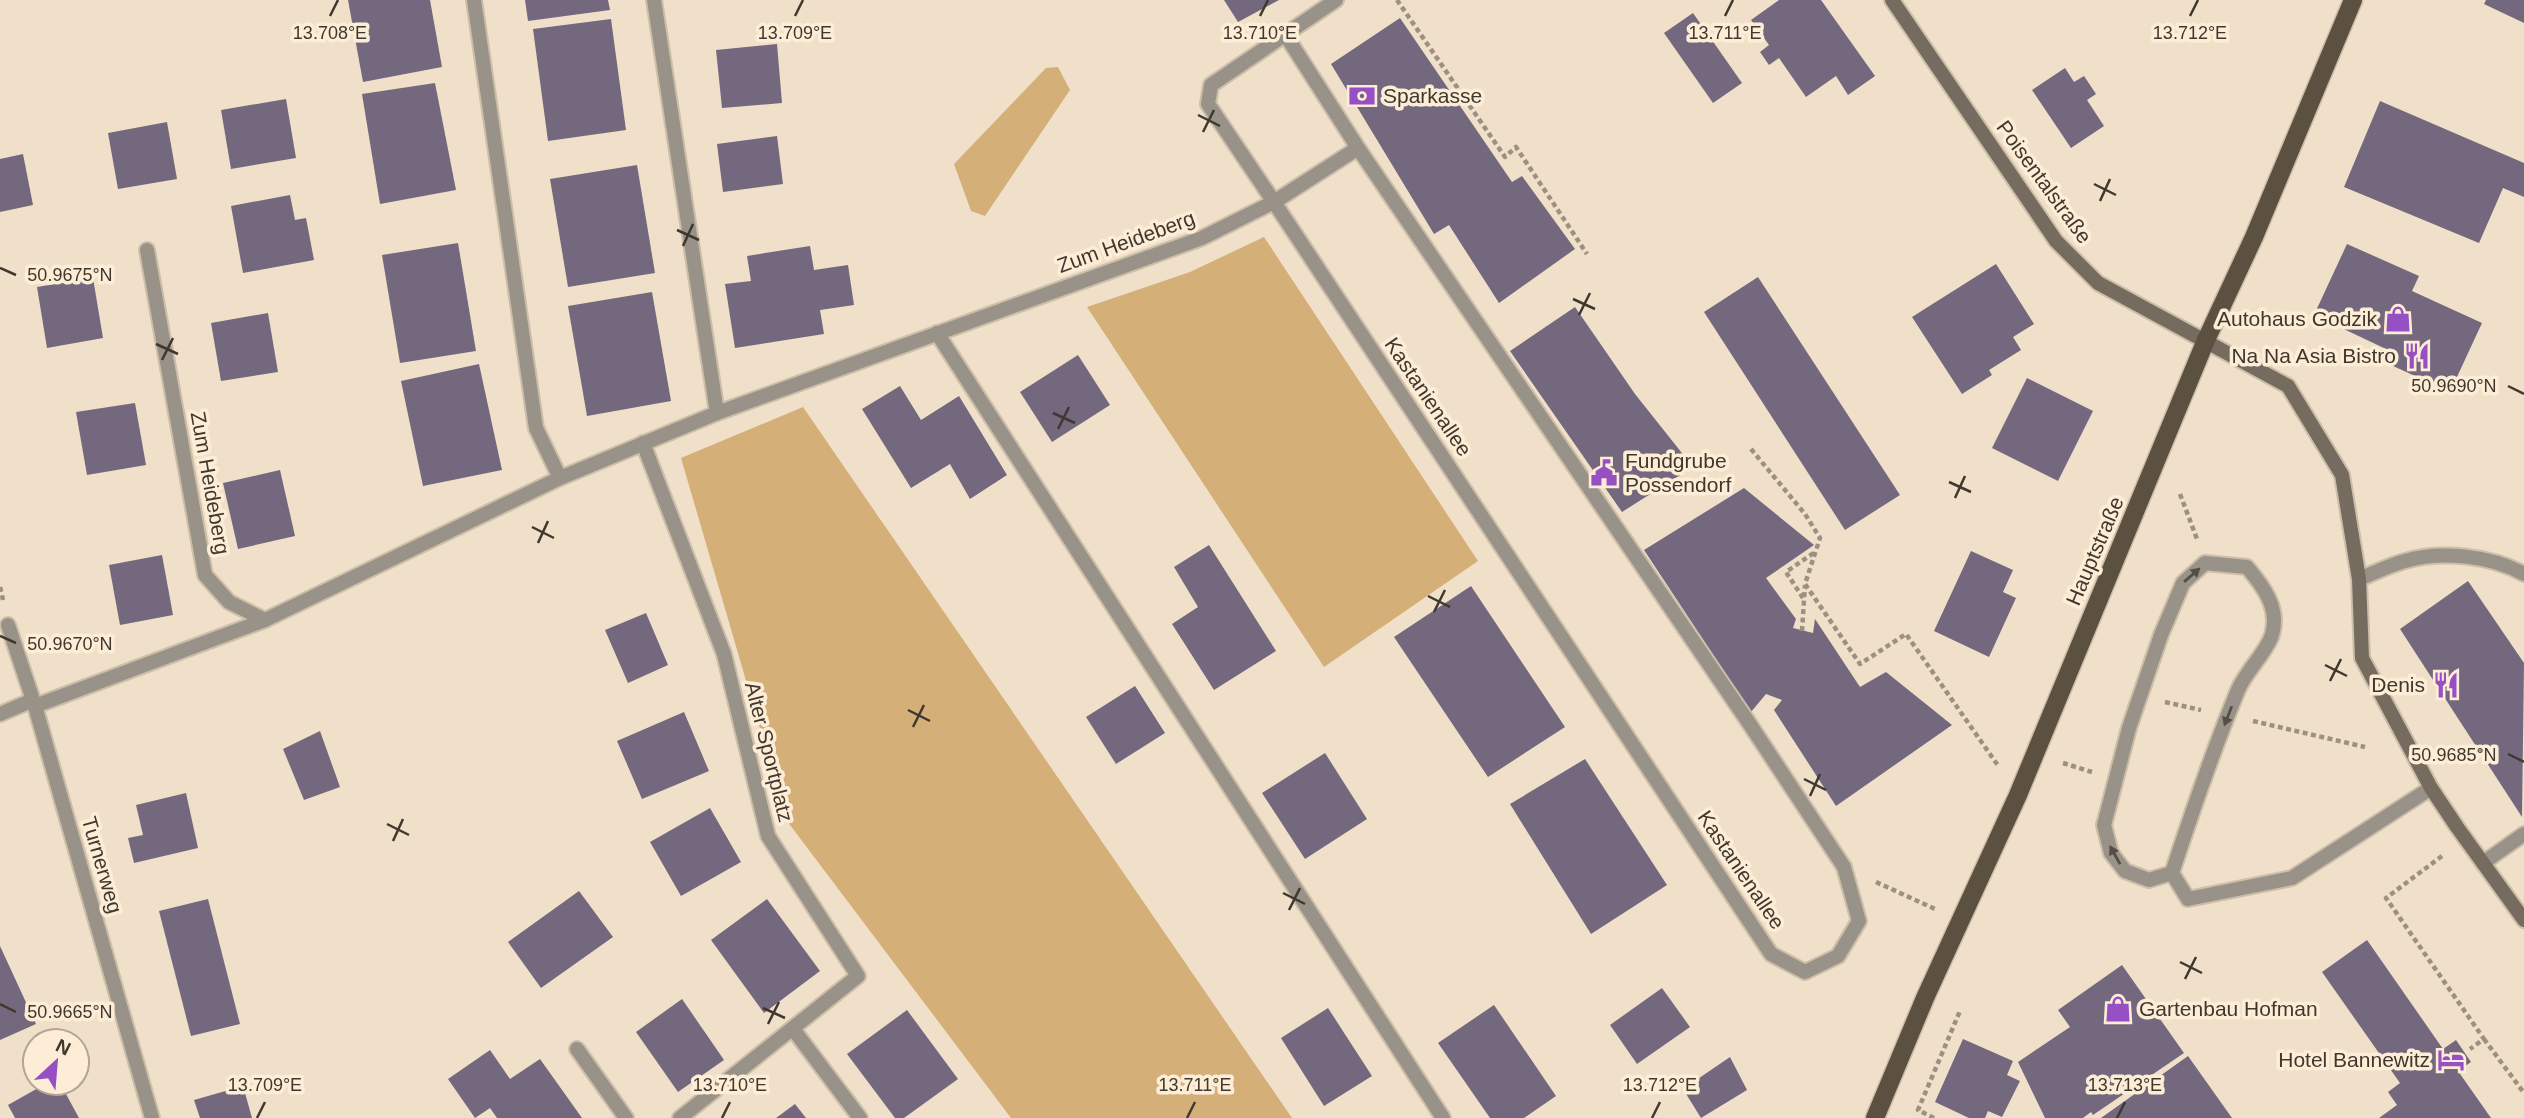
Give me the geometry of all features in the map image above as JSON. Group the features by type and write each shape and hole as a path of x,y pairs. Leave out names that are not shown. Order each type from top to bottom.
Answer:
{"main road":[{"name":"Poisentalstraße","path":"1892,0 2056,241 2098,283 2288,386 2342,475 2359,579 2362,657 2431,788 2524,920"},
{"name":"Hauptstraße","path":"1875,1118 2018,795 2206,340 2254,237 2353,0"}],"street":[{"path":"474,0 536,428 560,478"},
{"path":"654,0 717,413"},
{"path":"1336,0 1211,85 1208,104 1273,202 1358,148"},
{"name":"Kastanienallee","path":"1273,202 1771,954 1805,972 1838,956 1859,921 1843,867 1751,726 1358,148 1285,34"},
{"name":"Zum Heideberg","path":"147,250 205,575 229,602 265,620 560,478 643,443 937,332 1202,238 1273,202"},
{"path":"937,332 1443,1118"},
{"name":"Alter Sportplatz","path":"643,443 724,654 768,836 858,976 680,1118"},
{"path":"2359,579 2407,560 2457,556 2491,560 2524,574"},
{"path":"2172,873 2149,880 2125,871 2111,853 2105,825 2129,728 2170,614 2183,583 2206,563 2247,567 2267,590 2273,612 2272,635 2239,687 2195,802 2172,873 2188,899 2292,878 2431,788"},
{"path":"0,714 265,620"},
{"name":"Turnerweg","path":"8,625 34,703 152,1118"},
{"path":"2483,863 2524,834"},
{"path":"793,1029 860,1118"},
{"path":"577,1049 626,1118"}],"path":[{"path":"1397,0 1504,157 1516,147 1587,254"},
{"path":"1751,449 1805,514 1820,538 1805,584 1802,631"},
{"path":"2180,494 2206,563"},
{"path":"1803,598 1786,572 1816,552"},
{"path":"1805,584 1860,664 1906,634 2018,795"},
{"path":"2035,754 2116,780"},
{"path":"2442,856 2385,898 2524,1093"},
{"path":"1843,867 1961,920"},
{"path":"1934,1118 1918,1110 1960,1011"},
{"path":"2470,1049 2484,1039"}],"shaded area":[{"path":"1058,67 1070,90 985,216 971,211 954,164 1046,68"},
{"path":"1264,237 1478,561 1324,667 1087,307 1190,272"},
{"path":"803,407 1292,1118 1011,1118 787,821 681,458"}],"building":[{"path":"348,0 430,0 442,67 363,82"},
{"path":"525,0 608,0 610,10 528,21"},
{"path":"1224,0 1279,0 1238,22"},
{"path":"1779,0 1821,0 1875,76 1848,95 1836,76 1806,97 1779,58 1769,65 1760,52 1769,45 1751,20"},
{"path":"2486,0 2524,0 2524,23 2484,4"},
{"path":"1693,13 1742,83 1713,103 1664,33"},
{"path":"1400,18 1512,182 1522,176 1575,249 1499,303 1449,225 1434,234 1331,64"},
{"path":"611,19 626,130 548,141 533,29"},
{"path":"777,44 782,103 722,108 716,50"},
{"path":"2065,68 2074,82 2084,76 2096,94 2087,100 2104,126 2071,148 2032,90"},
{"path":"435,83 456,190 380,204 362,94"},
{"path":"286,99 296,158 231,169 221,110"},
{"path":"2380,101 2524,163 2524,197 2503,188 2479,243 2344,187"},
{"path":"167,122 177,179 118,189 108,133"},
{"path":"777,136 783,184 723,192 717,144"},
{"path":"23,154 33,205 0,212 0,159"},
{"path":"637,165 655,273 568,287 550,179"},
{"path":"290,195 295,220 306,218 314,260 243,273 231,206"},
{"path":"458,243 476,351 400,363 382,255"},
{"name":"Autohaus Godzik","path":"2347,244 2419,276 2412,291 2482,323 2450,392 2380,360 2386,349 2314,315"},
{"path":"810,246 814,270 848,265 854,305 820,310 824,334 735,348 725,284 751,281 747,256"},
{"path":"1996,264 2034,324 2013,337 2021,350 1989,370 1992,375 1962,394 1912,317"},
{"path":"1758,277 1900,495 1845,530 1704,312"},
{"path":"93,278 103,338 47,348 37,287"},
{"path":"652,292 671,401 587,416 568,306"},
{"path":"1575,307 1635,394 1693,467 1622,512 1510,351"},
{"path":"268,313 278,372 221,381 211,323"},
{"path":"1078,355 1110,405 1052,442 1020,392"},
{"path":"479,364 502,470 423,486 401,381"},
{"path":"2027,378 2093,411 2058,481 1992,448"},
{"path":"900,386 921,420 959,396 1007,475 970,499 950,464 911,488 862,409"},
{"path":"135,403 146,465 87,475 76,412"},
{"path":"280,470 295,536 238,549 223,483"},
{"path":"1744,488 1814,545 1766,578 1796,619 1793,628 1813,633 1815,619 1860,687 1886,672 1952,725 1836,806 1774,710 1782,700 1766,694 1751,712 1644,550"},
{"path":"1209,545 1276,651 1214,690 1172,624 1198,607 1174,567"},
{"path":"1971,551 2013,570 2003,592 2016,598 1989,657 1934,631"},
{"path":"162,555 173,615 120,625 109,565"},
{"path":"2468,581 2524,663 2522,817 2400,629"},
{"path":"1471,586 1565,727 1488,777 1394,637"},
{"path":"646,613 668,665 628,683 605,630"},
{"path":"1135,686 1165,733 1116,764 1086,717"},
{"path":"684,712 709,771 642,799 617,741"},
{"path":"320,731 340,787 304,800 283,749"},
{"path":"1325,753 1367,819 1305,859 1262,793"},
{"path":"1585,759 1667,885 1591,934 1510,804"},
{"path":"186,793 198,848 134,863 128,838 143,835 136,805"},
{"path":"710,808 741,862 681,896 650,842"},
{"path":"579,891 613,937 541,988 508,942"},
{"path":"208,899 240,1024 191,1036 159,911"},
{"path":"767,899 820,971 764,1013 711,940"},
{"path":"2367,940 2443,1049 2456,1040 2471,1062 2458,1071 2491,1118 2379,1118 2397,1105 2388,1092 2400,1083 2322,972"},
{"path":"0,946 36,1024 21,1027 21,1031 0,1040"},
{"path":"2122,965 2184,1053 2093,1115 2091,1112 2083,1118 2045,1118 2018,1062 2070,1027 2058,1010"},
{"path":"1662,988 1690,1027 1637,1064 1610,1025"},
{"path":"682,999 724,1060 678,1092 636,1032"},
{"path":"1494,1005 1556,1096 1524,1118 1490,1118 1438,1043"},
{"path":"1328,1008 1372,1076 1324,1106 1281,1038"},
{"path":"907,1010 958,1079 904,1118 895,1118 847,1054"},
{"path":"1963,1039 2013,1061 2007,1075 2020,1081 2002,1117 1988,1111 1985,1118 1969,1118 1935,1102"},
{"path":"490,1050 510,1079 540,1059 582,1118 497,1118 490,1108 475,1118 448,1079"},
{"path":"2188,1056 2232,1118 2101,1118"},
{"path":"1730,1057 1747,1090 1701,1118 1683,1089"},
{"path":"243,1086 252,1118 200,1118 194,1100"},
{"path":"22,1097 68,1097 79,1118 15,1118 8,1105"},
{"path":"795,1104 806,1118 776,1118"}],"place":[{"name":"Sparkasse","path":"1362,96"},
{"name":"Autohaus Godzik","path":"2398,319"},
{"name":"Na Na Asia Bistro","path":"2417,356"},
{"name":"Fundgrube Possendorf","path":"1604,473"},
{"name":"Denis","path":"2446,685"},
{"name":"Gartenbau Hofman","path":"2118,1009"},
{"name":"Hotel Bannewitz","path":"2451,1060"}]}
